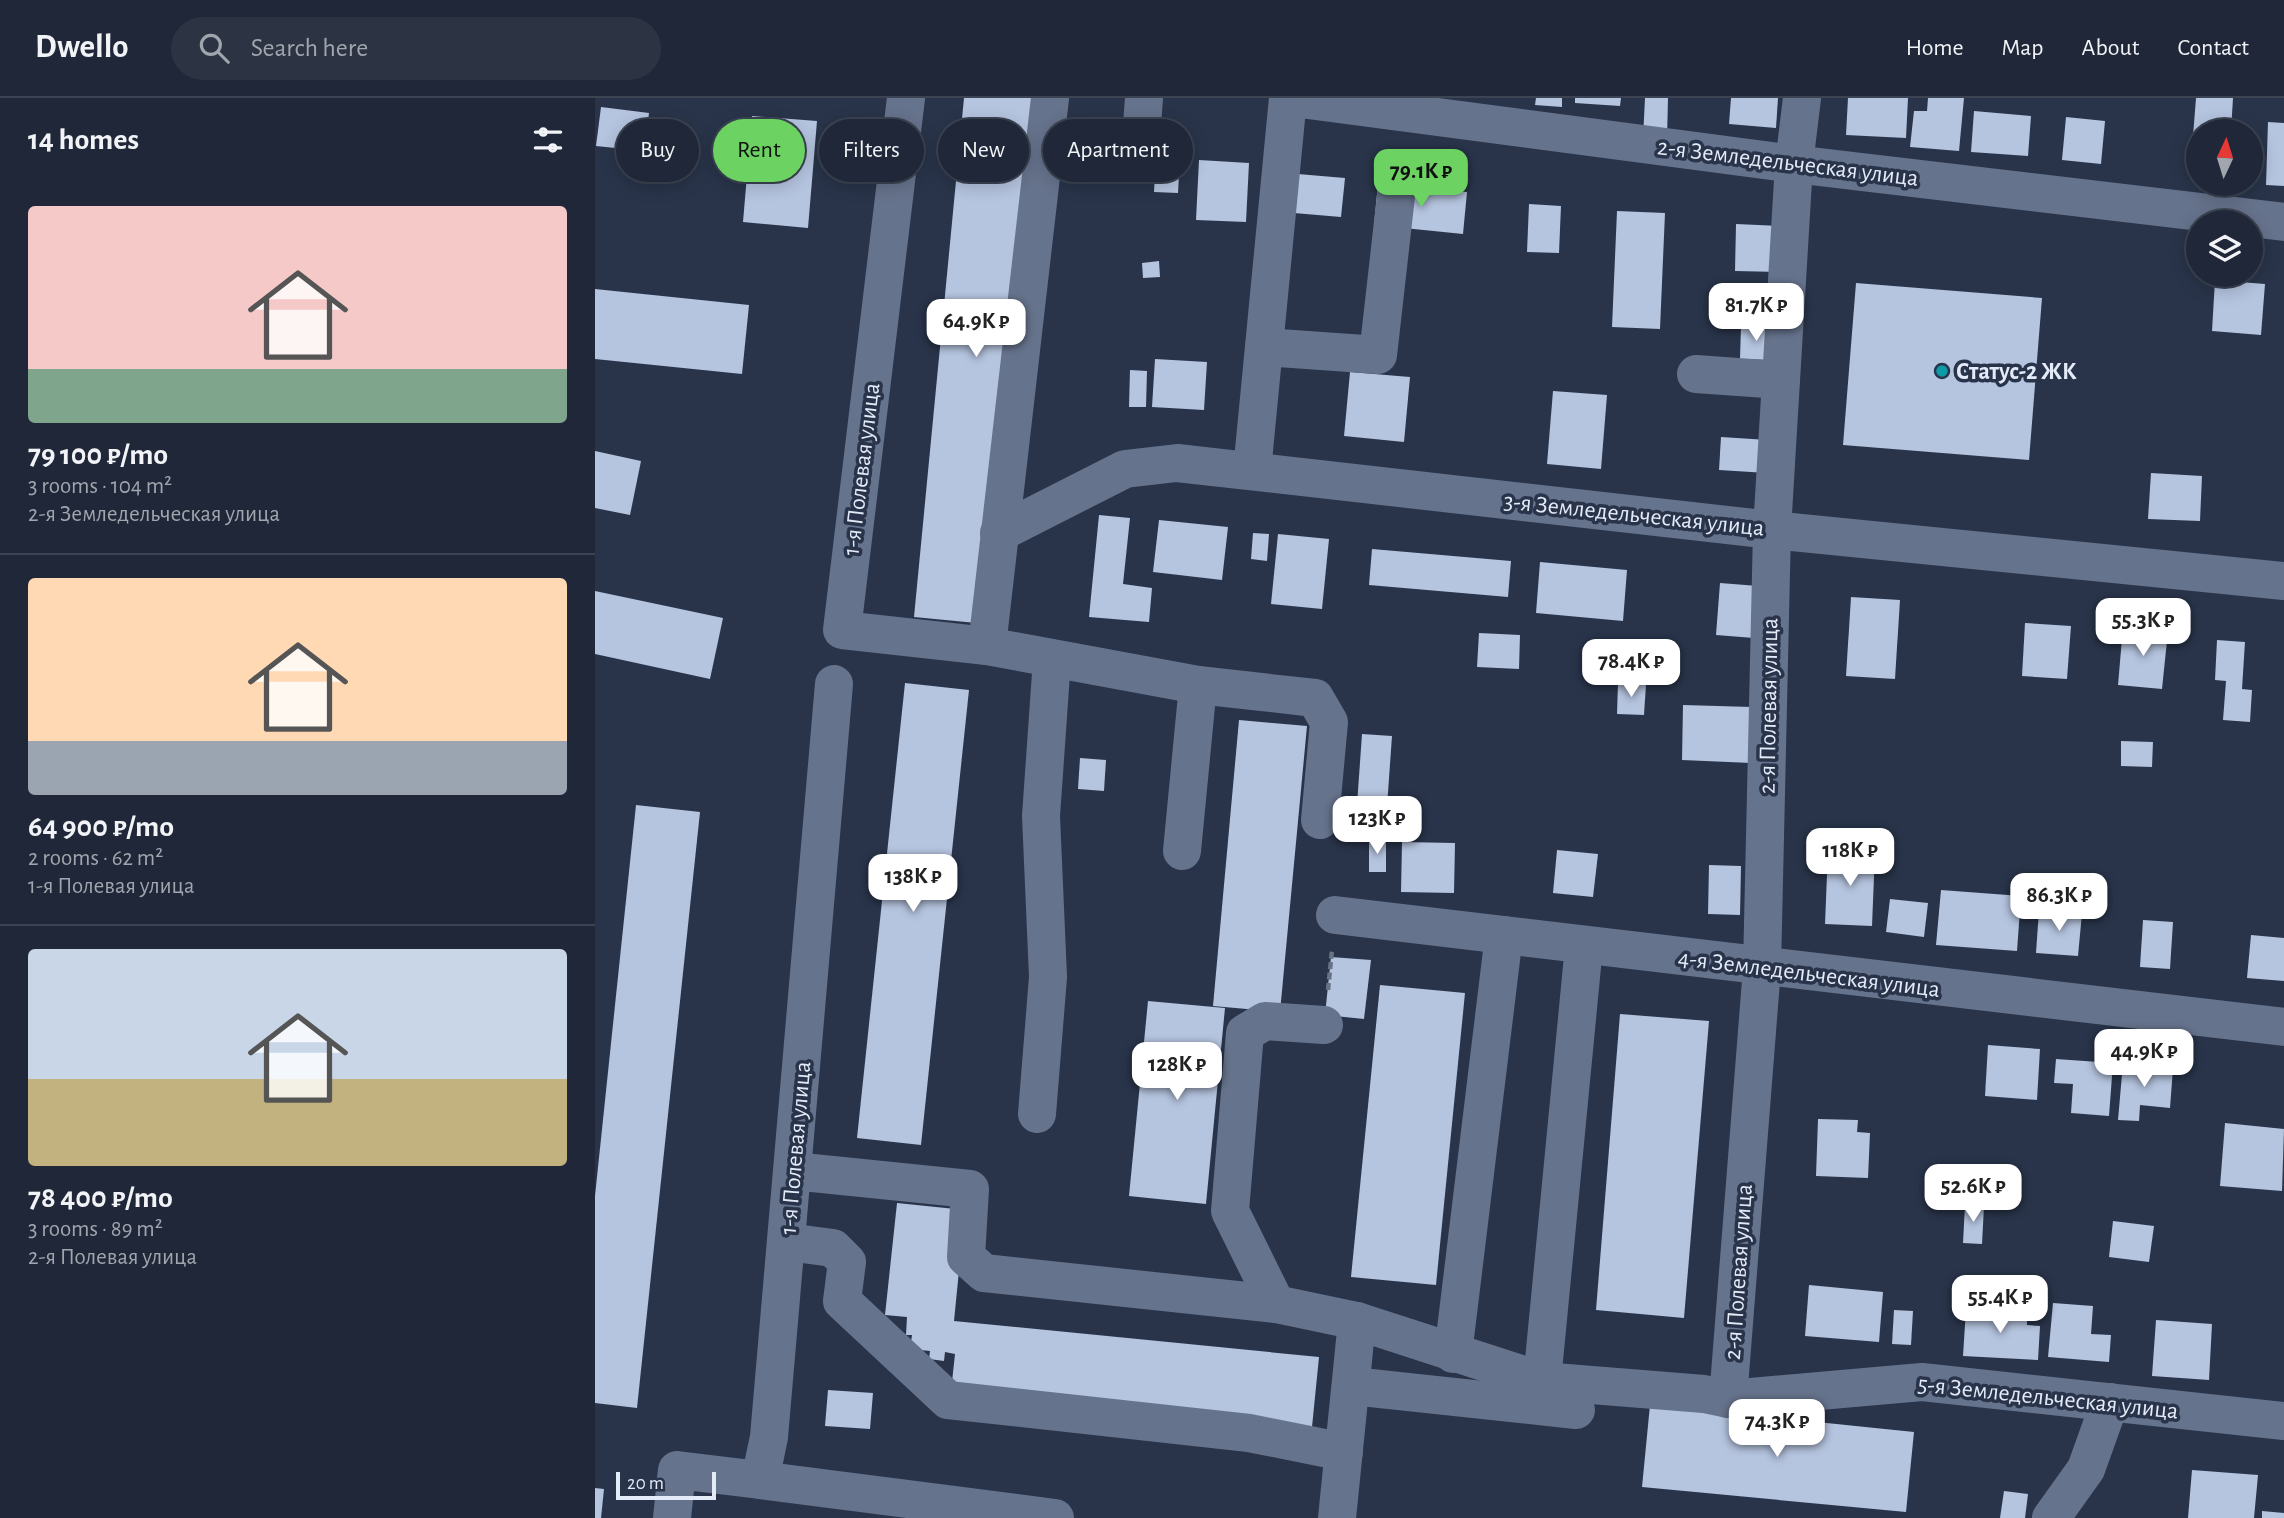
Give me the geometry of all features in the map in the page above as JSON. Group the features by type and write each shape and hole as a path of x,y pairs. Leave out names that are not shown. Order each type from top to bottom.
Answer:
{"street":[{"name":"1-я Полевая улица","path":"906,98 842,631 987,646"},
{"path":"1050,98 987,646 1198,685 1315,698 1329,722 1320,820"},
{"path":"1142,119 1144,98"},
{"path":"1252,471 1291,98"},
{"name":"2-я Земледельческая улица","path":"1291,98 1794,164 2284,222"},
{"name":"2-я Полевая улица","path":"1728,1399 1762,968 1772,530 1794,164 1802,98"},
{"path":"1264,347 1378,355 1398,178"},
{"path":"1696,374 1781,380"},
{"name":"3-я Земледельческая улица","path":"999,533 1125,470 1177,463 1772,530 2284,581"},
{"path":"1037,1114 1048,977 1041,816 1052,659"},
{"name":"1-я Полевая улица","path":"760,1480 769,1437 834,684"},
{"path":"1182,851 1198,685"},
{"name":"4-я Земледельческая улица","path":"1335,915 1762,968 2284,1027"},
{"path":"1453,1354 1504,935"},
{"path":"1542,1381 1584,946"},
{"path":"1276,1304 1230,1211 1245,1033 1265,1021 1324,1025"},
{"name":"5-я Земледельческая улица","path":"793,1171 971,1189 966,1258 984,1273 1276,1304 1357,1321 1542,1381 1704,1394 1728,1399 1922,1382 2284,1421"},
{"path":"787,1242 833,1248 846,1262 842,1301 948,1400 1249,1433 1344,1452"},
{"path":"1337,1518 1357,1321"},
{"path":"1352,1386 1588,1411"},
{"path":"2052,1518 2086,1469 2110,1402"},
{"path":"672,1518 677,1470 1055,1518"}],"path":[{"path":"1324,1025 1335,915"}],"building":[{"path":"964,98 1038,98 987,624 914,617 956,182 1029,182 1029,119 962,119"},
{"path":"1536,98 1562,98 1562,107 1535,105"},
{"path":"1575,98 1621,98 1620,106 1575,103"},
{"path":"1645,98 1668,98 1667,139 1643,138"},
{"path":"1731,98 1778,98 1776,128 1729,124"},
{"path":"1848,98 1908,98 1906,138 1846,135"},
{"path":"1928,98 1964,98 1959,151 1910,147 1914,111 1927,111"},
{"path":"2196,98 2233,98 2232,119 2194,119"},
{"path":"601,107 649,113 648,119 616,119 616,148 596,146"},
{"path":"1974,111 2031,116 2028,156 1971,152"},
{"path":"752,116 791,119 752,119"},
{"path":"2066,117 2105,121 2101,164 2062,160"},
{"path":"805,120 817,121 808,228 743,222 746,182 805,182"},
{"path":"2268,122 2284,123 2284,186 2266,185"},
{"path":"1199,160 1249,163 1246,222 1196,220"},
{"path":"1286,173 1345,178 1341,217 1282,212"},
{"path":"1155,182 1179,182 1178,193 1154,192"},
{"path":"1378,184 1467,192 1463,234 1374,225"},
{"path":"1529,204 1561,206 1559,253 1527,252"},
{"path":"1617,211 1665,213 1660,329 1612,327"},
{"path":"1736,224 1782,226 1780,272 1735,271"},
{"path":"1159,261 1160,277 1143,278 1142,263"},
{"name":"Статус-2 ЖК","path":"1856,283 2042,298 2029,460 1843,445"},
{"path":"2265,284 2261,335 2212,331 2215,287 2263,287"},
{"path":"595,289 749,305 742,374 595,359"},
{"path":"1741,326 1773,327 1771,360 1740,359"},
{"path":"1155,359 1207,362 1204,410 1152,407"},
{"path":"1130,370 1147,371 1146,407 1129,407"},
{"path":"1350,372 1410,377 1404,442 1344,436"},
{"path":"1553,391 1607,395 1601,469 1547,464"},
{"path":"1721,437 1768,440 1767,473 1719,470"},
{"path":"595,451 641,461 630,515 595,508"},
{"path":"2151,473 2202,476 2200,521 2148,519"},
{"path":"1099,515 1130,518 1123,584 1152,588 1149,622 1089,617"},
{"path":"1159,520 1228,527 1222,580 1153,572"},
{"path":"1253,533 1269,534 1267,561 1251,559"},
{"path":"1278,534 1329,539 1322,609 1271,604"},
{"path":"1372,549 1511,561 1508,597 1369,585"},
{"path":"1540,562 1627,570 1623,621 1536,613"},
{"path":"1720,583 1758,586 1754,638 1716,635"},
{"path":"595,591 723,618 710,679 595,654"},
{"path":"1851,597 1900,600 1895,679 1846,676"},
{"path":"2025,623 2071,626 2067,679 2022,676"},
{"path":"2123,627 2168,631 2162,689 2118,685"},
{"path":"1479,633 1520,635 1519,669 1477,667"},
{"path":"2217,640 2245,642 2242,689 2252,690 2250,722 2223,720 2226,681 2215,680"},
{"path":"905,683 969,690 921,1145 857,1138"},
{"path":"1618,683 1646,684 1644,715 1617,714"},
{"path":"1683,705 1752,707 1751,763 1682,760"},
{"path":"1239,720 1307,726 1280,1012 1213,1006"},
{"path":"1362,734 1392,736 1385,835 1355,833"},
{"path":"2121,741 2153,742 2152,767 2121,766"},
{"path":"1080,758 1106,760 1104,791 1078,789"},
{"path":"636,805 700,812 637,1408 595,1403 595,1196"},
{"path":"1369,840 1386,841 1386,872 1369,872"},
{"path":"1402,842 1455,843 1454,893 1401,892"},
{"path":"1557,850 1598,854 1593,897 1553,893"},
{"path":"1828,850 1875,852 1872,926 1825,924"},
{"path":"1709,865 1741,866 1740,915 1708,914"},
{"path":"1941,890 2021,896 2017,951 1936,945"},
{"path":"1890,899 1928,903 1924,937 1886,932"},
{"path":"2039,910 2082,913 2078,956 2036,953"},
{"path":"2143,920 2173,922 2170,969 2140,967"},
{"path":"2251,935 2284,938 2284,981 2247,978"},
{"path":"1331,957 1371,960 1364,1019 1325,1015"},
{"path":"1380,985 1465,993 1436,1285 1351,1277"},
{"path":"1148,1001 1225,1008 1206,1204 1129,1196"},
{"path":"1620,1014 1709,1021 1684,1318 1596,1310"},
{"path":"1988,1045 2040,1049 2037,1100 1985,1096"},
{"path":"2056,1059 2113,1063 2109,1116 2071,1113 2073,1084 2054,1083"},
{"path":"2123,1063 2173,1068 2170,1108 2140,1105 2139,1121 2118,1120"},
{"path":"1818,1119 1858,1120 1857,1132 1870,1133 1868,1178 1816,1176"},
{"path":"2225,1123 2284,1129 2282,1191 2220,1186"},
{"path":"897,1203 965,1210 954,1321 1319,1357 1312,1427 951,1391 955,1354 945,1352 944,1361 929,1359 930,1351 910,1349 912,1335 906,1335 907,1317 885,1315"},
{"path":"1965,1205 1984,1206 1982,1244 1963,1243"},
{"path":"2113,1221 2154,1226 2149,1262 2109,1257"},
{"path":"1809,1285 1883,1292 1879,1342 1805,1336"},
{"path":"2053,1303 2093,1306 2091,1334 2111,1335 2109,1362 2048,1357"},
{"path":"1966,1309 2027,1313 2027,1325 2040,1326 2038,1360 1963,1356"},
{"path":"1894,1310 1913,1311 1911,1345 1892,1344"},
{"path":"2156,1320 2212,1324 2209,1380 2152,1376"},
{"path":"828,1390 873,1393 870,1429 825,1426"},
{"path":"1650,1405 1914,1432 1906,1512 1642,1487"},
{"path":"2192,1470 2258,1475 2254,1518 2188,1518"},
{"path":"595,1488 604,1489 601,1518 595,1518"},
{"path":"2004,1491 2028,1494 2025,1518 2000,1518"},
{"path":"2262,1511 2284,1513 2284,1518 2262,1518"}],"place":[{"name":"Статус-2 ЖК","path":"1942,371"}]}
